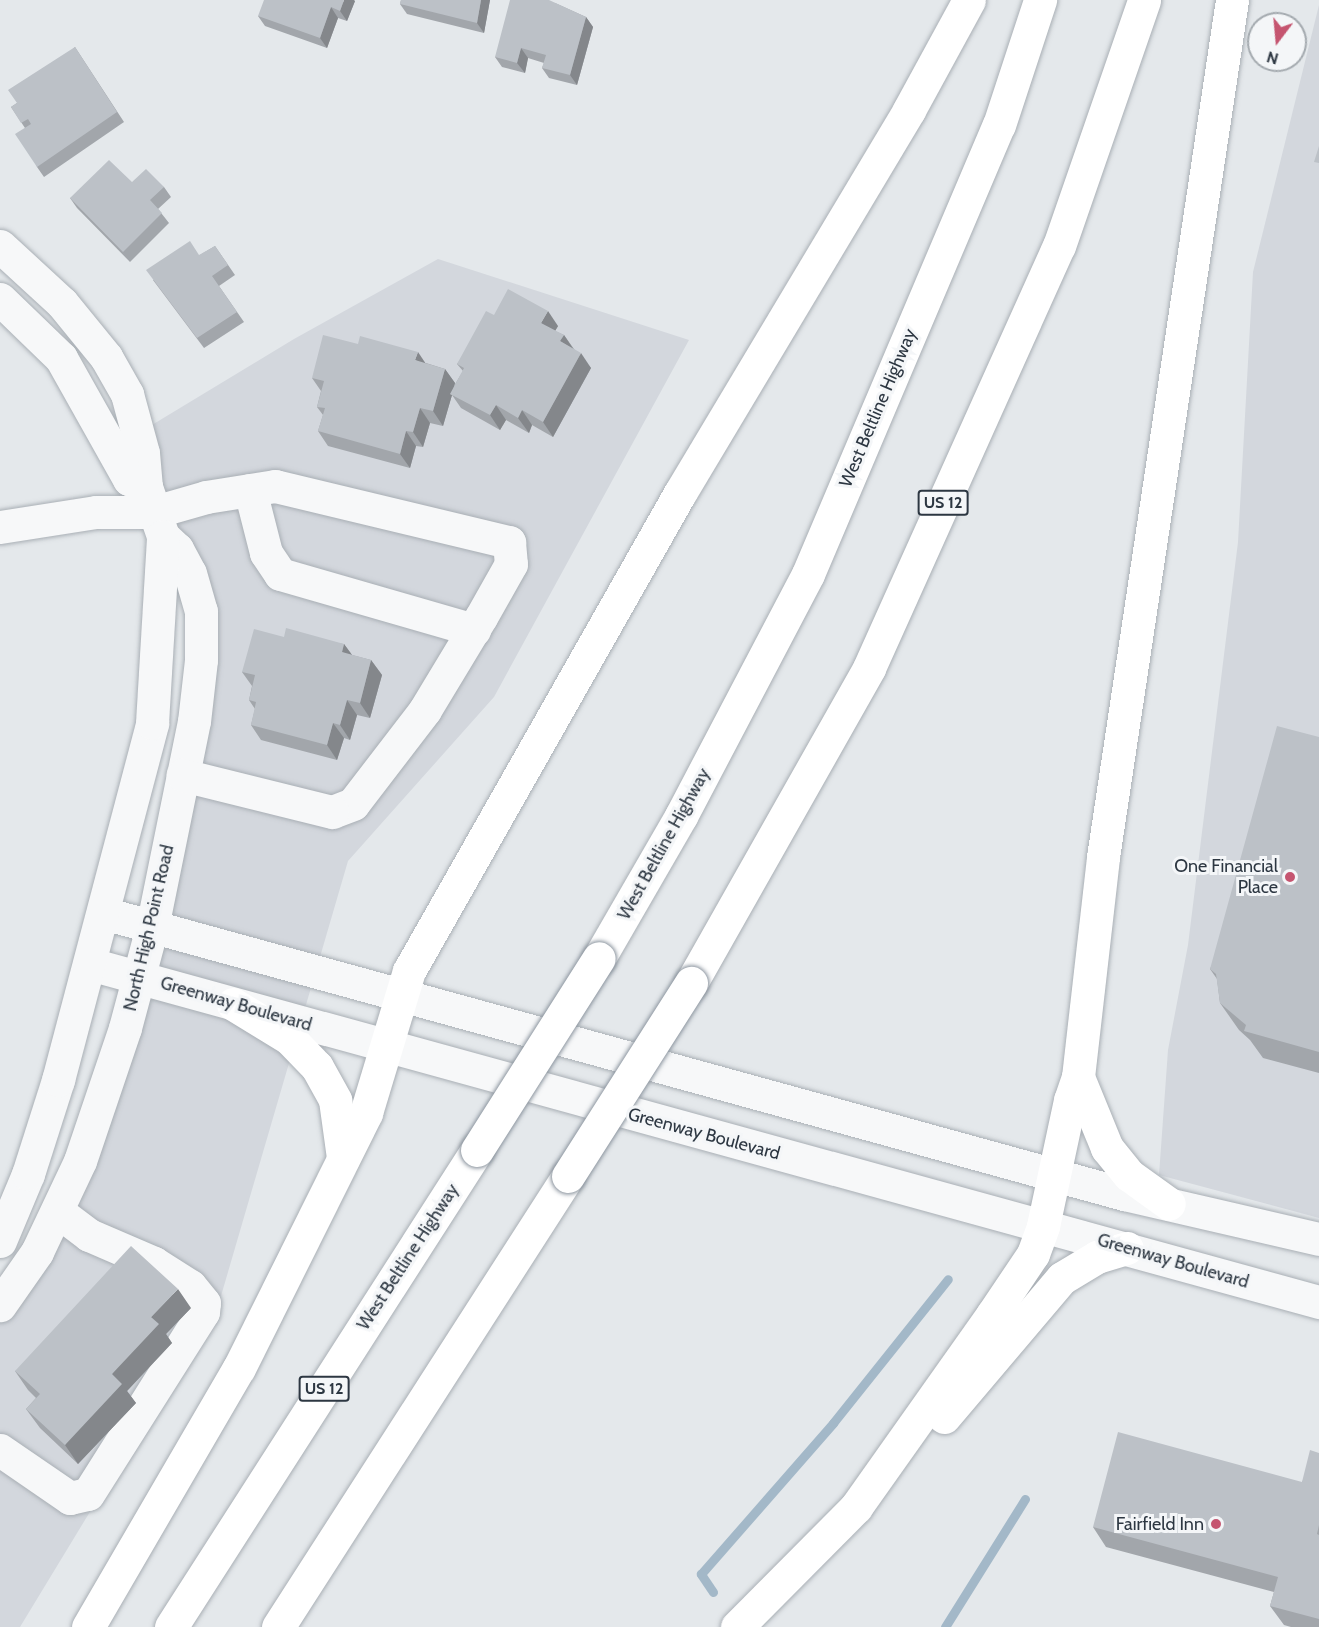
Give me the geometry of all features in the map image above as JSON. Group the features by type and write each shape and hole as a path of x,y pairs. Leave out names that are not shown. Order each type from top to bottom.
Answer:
{"highway":[{"path":"88,1627 239,1368 374,1095 399,995 409,971 680,493 879,160 969,0"},
{"name":"West Beltline Highway","path":"171,1627 599,958 681,816 808,574 999,125 1040,0"},
{"name":"US 12","path":"278,1627 691,983 869,668 1059,246 1144,0"},
{"path":"737,1627 856,1507 1033,1254 1043,1226 1078,1077 1108,822 1232,0"},
{"path":"233,1004 289,1038 317,1067 335,1100 343,1158"},
{"path":"1078,1077 1107,1148 1129,1174 1169,1204"},
{"path":"768,1627 836,1558 955,1403 1062,1278 1097,1257 1127,1248"}],"street":[{"path":"0,246 62,303 106,357 127,394 143,453 154,512 152,723 90,964 28,1174 0,1241"},
{"name":"North High Point Road","path":"0,299 61,358 129,479 154,512 177,549 190,573 201,611 201,660 182,775 140,978 102,1106 37,1252 0,1305"},
{"path":"0,527 96,512 154,512 275,486 509,542 511,564 474,630 425,710 352,804 332,812 182,775"},
{"path":"250,490 266,554 280,574 474,630"},
{"path":"103,913 1169,1204 1319,1239"},
{"name":"Greenway Boulevard","path":"90,964 1319,1302"},
{"path":"0,1450 70,1498 88,1494 203,1312 204,1303 190,1286 154,1263 89,1235 57,1211"}],"shaded area":[{"path":"1319,5 1319,1218 1159,1175 1168,1050 1188,945 1238,542 1253,272 1302,72 1307,72 1307,54"},
{"path":"438,259 689,340 494,697 348,861 221,1296 20,1627 0,1627 0,1305 80,1161 201,660 137,434 294,339"}],"building":[{"path":"264,0 344,0 340,11 331,7 320,38 258,16"},
{"path":"401,0 481,0 477,23 400,4"},
{"path":"510,0 549,0 586,17 570,75 542,68 546,55 521,48 517,63 495,57"},
{"path":"75,47 117,112 37,167 15,134 31,124 28,119 21,123 11,107 17,103 8,90"},
{"path":"1319,146 1319,163 1314,162"},
{"path":"109,160 132,182 146,169 164,187 150,200 162,213 123,252 70,198"},
{"path":"190,241 199,255 215,246 228,265 212,276 237,312 197,338 146,270"},
{"path":"508,289 548,311 541,323 564,335 560,341 581,353 543,422 522,410 518,418 496,405 490,415 450,394 464,368 457,364 486,311 494,315"},
{"path":"323,335 358,344 360,336 418,352 415,360 445,369 433,411 420,408 413,432 406,431 400,454 318,431 325,408 317,407 324,381 312,378"},
{"path":"286,628 344,644 342,652 371,660 360,703 347,700 340,725 333,723 327,745 251,725 256,702 249,700 255,675 242,672 254,629 284,637"},
{"name":"One Financial Place","path":"1277,726 1319,737 1319,1052 1244,1031 1246,1025 1220,1003 1216,974 1210,969"},
{"path":"131,1246 178,1289 151,1317 159,1324 112,1374 122,1384 65,1445 26,1409 40,1394 15,1371"},
{"name":"Fairfield Inn","path":"1118,1432 1302,1482 1310,1450 1319,1453 1317,1534 1319,1535 1319,1619 1270,1606 1278,1577 1093,1527"}],"waterway":[{"path":"713,1592 701,1574 833,1423 948,1279"},
{"path":"945,1627 1025,1499"}],"place":[{"name":"One Financial Place","path":"1290,877"},
{"name":"Fairfield Inn","path":"1216,1524"}]}
